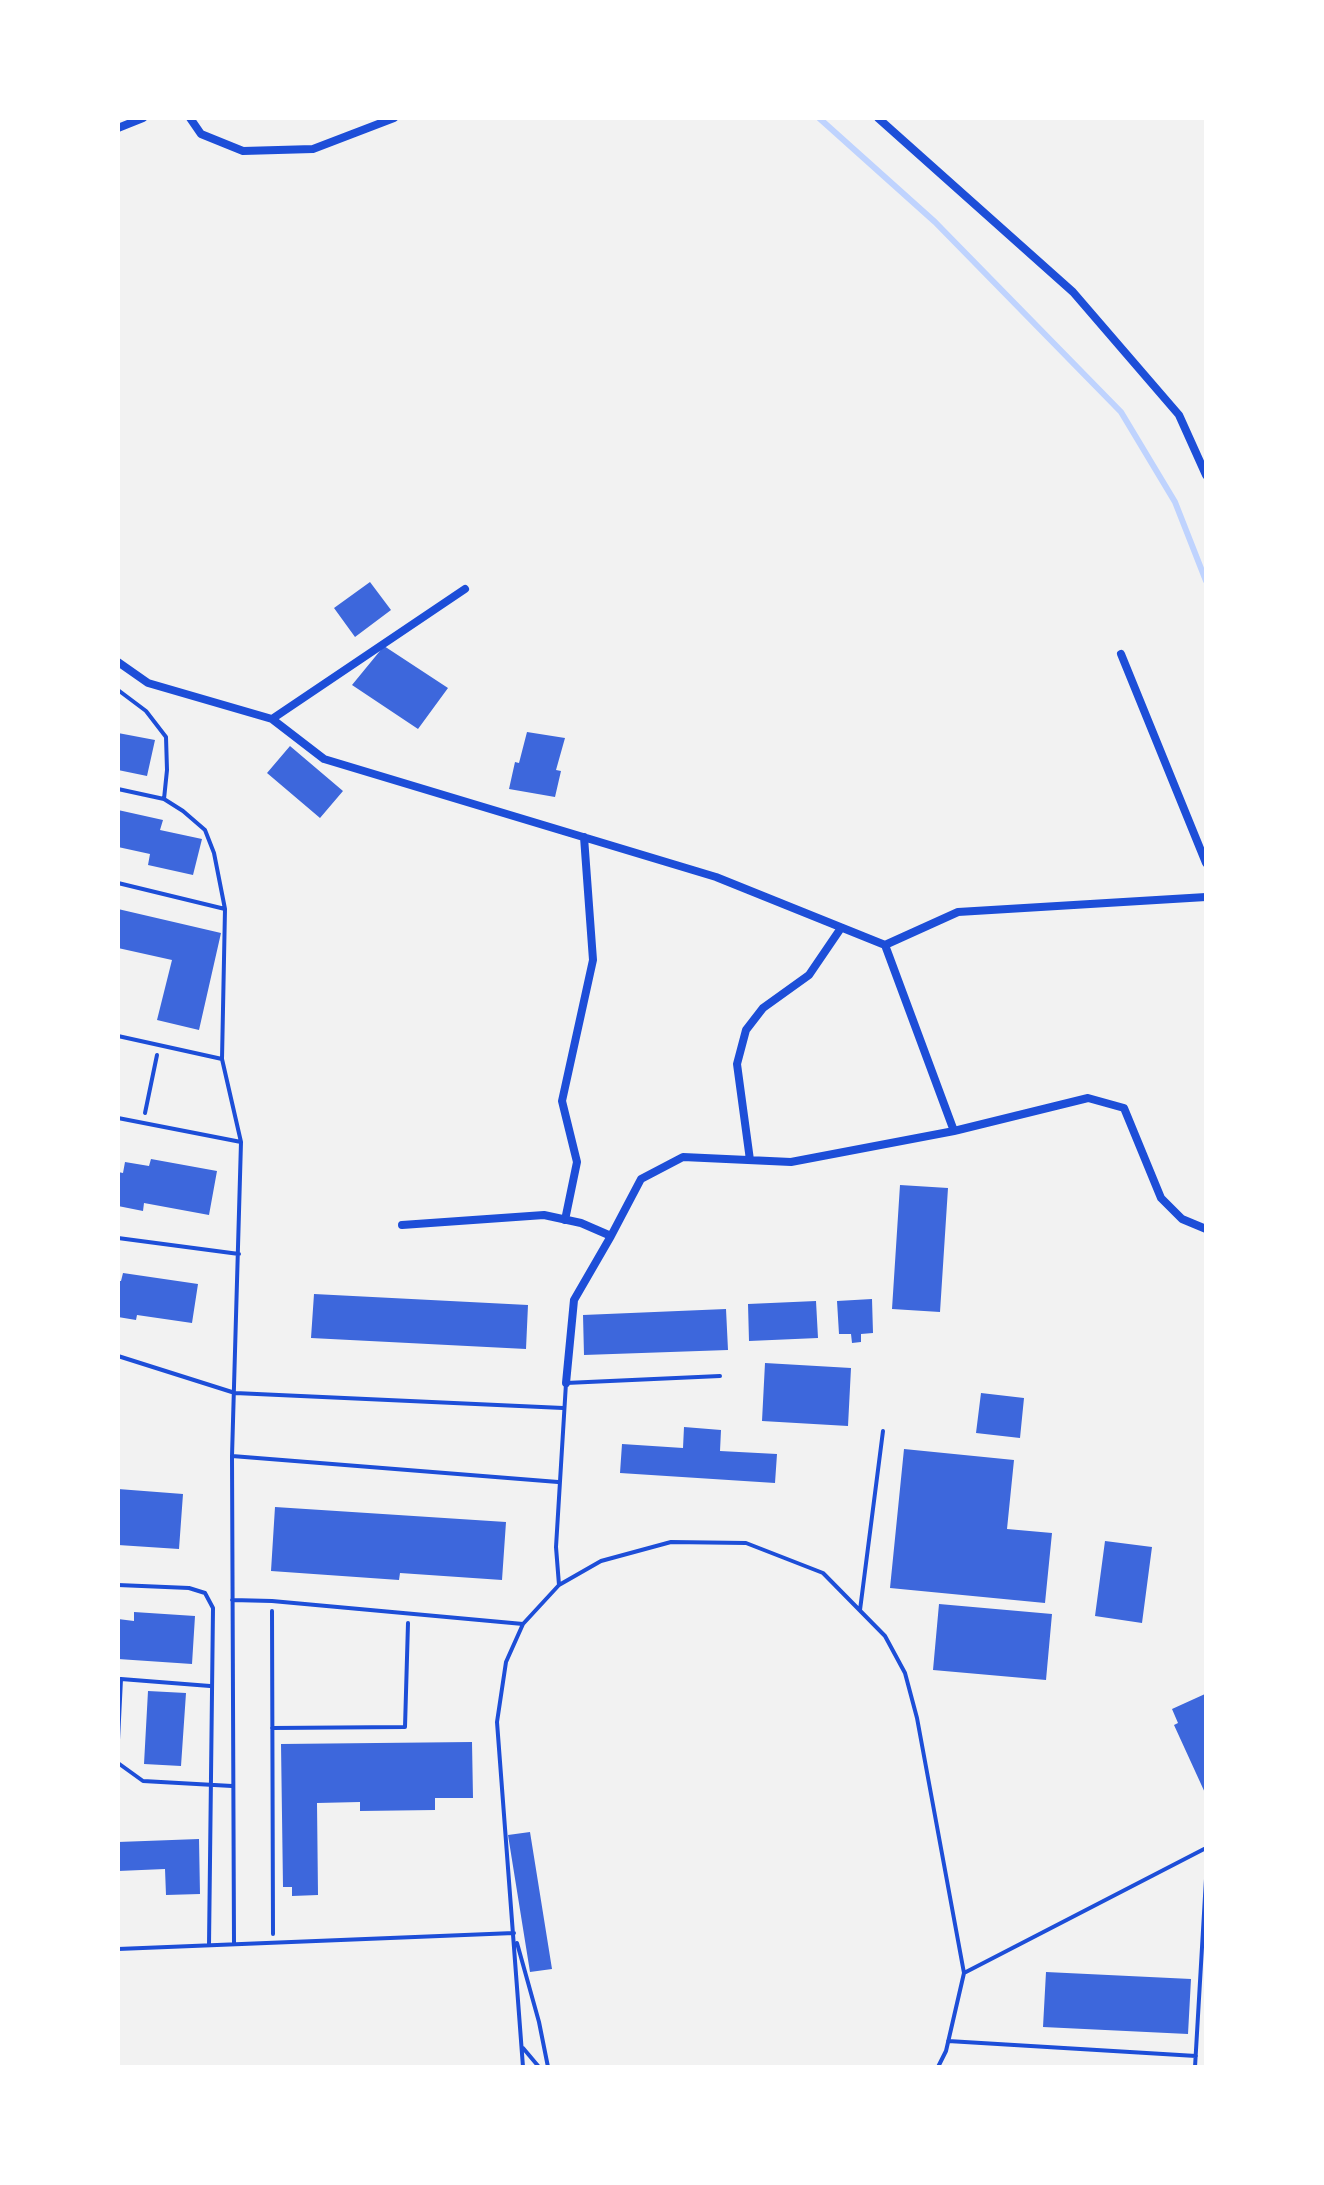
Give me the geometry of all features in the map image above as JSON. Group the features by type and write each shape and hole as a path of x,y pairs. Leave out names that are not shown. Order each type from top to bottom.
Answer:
{"street":[{"path":"118,128 143,118"},
{"path":"190,118 201,134 243,151 313,149 394,118"},
{"path":"878,118 1073,292 1179,415 1206,475"},
{"path":"272,719 465,589"},
{"path":"1121,654 1206,863"},
{"path":"118,662 148,683 272,719 324,759 716,877 885,945 958,912 1206,897"},
{"path":"565,1220 577,1162 562,1101 593,960 584,837"},
{"path":"750,1160 737,1064 746,1030 763,1008 809,975 841,928"},
{"path":"885,945 954,1131"},
{"path":"566,1383 574,1300 641,1179 683,1157 791,1162 954,1131 1088,1098 1124,1108 1161,1198 1182,1219 1206,1229"},
{"path":"402,1225 544,1215 581,1223 611,1236"}],"lane":[{"path":"118,690 146,711 166,737 164,799"},
{"path":"118,789 164,799 205,830 214,853 225,909 222,1059 241,1142 232,1456 234,1944"},
{"path":"118,883 225,909"},
{"path":"118,1036 222,1059"},
{"path":"118,1118 241,1142"},
{"path":"118,1238 239,1254"},
{"path":"118,1356 235,1393 563,1408"},
{"path":"559,1585 556,1547 558,1482 566,1383 720,1376"},
{"path":"860,1610 883,1431"},
{"path":"232,1456 558,1482"},
{"path":"523,2067 497,1722 506,1662 523,1624 559,1585 601,1561 671,1542 746,1543 823,1573 885,1636 905,1673 917,1718 964,1973 948,2041 938,2067"},
{"path":"118,1585 189,1588 205,1593 213,1608 209,1945"},
{"path":"232,1600 523,1624"},
{"path":"118,1740 120,1679 210,1686"},
{"path":"118,1763 143,1781 232,1786"},
{"path":"964,1973 1206,1848"},
{"path":"1195,2067 1206,1879"},
{"path":"118,1949 514,1933"},
{"path":"514,1933 548,2067"},
{"path":"948,2041 1196,2056"},
{"path":"522,2046 539,2067"}],"path":[{"path":"143,1123 159,1045"},
{"path":"272,1601 273,1942"},
{"path":"272,1728 405,1727 409,1613"}],"building":[{"path":"370,582 391,610 355,637 334,608"},
{"path":"384,646 448,688 418,729 352,685"},
{"path":"527,732 565,738 556,770 561,771 555,797 509,789 515,762 519,763"},
{"path":"118,733 155,740 147,776 118,770"},
{"path":"290,746 343,791 320,818 267,773"},
{"path":"118,810 163,820 160,830 202,839 193,875 148,865 150,854 118,847"},
{"path":"118,909 221,933 199,1030 157,1020 172,960 118,948"},
{"path":"151,1159 217,1171 209,1215 144,1203 143,1211 118,1206 118,1172 123,1173 125,1162 149,1166"},
{"path":"900,1185 948,1188 940,1312 892,1309"},
{"path":"123,1273 198,1284 192,1323 137,1315 136,1320 118,1317 118,1281 121,1281"},
{"path":"314,1294 528,1305 526,1349 311,1338"},
{"path":"872,1299 873,1333 861,1334 861,1342 852,1343 851,1334 839,1334 837,1301"},
{"path":"816,1301 818,1338 749,1341 748,1304"},
{"path":"726,1309 728,1350 584,1355 583,1315"},
{"path":"765,1363 851,1368 848,1426 762,1421"},
{"path":"981,1393 1024,1398 1020,1438 976,1433"},
{"path":"684,1427 721,1430 720,1451 777,1454 775,1483 620,1473 622,1444 683,1448"},
{"path":"904,1449 1014,1460 1007,1529 1052,1533 1045,1603 890,1588"},
{"path":"118,1489 183,1494 179,1549 118,1545"},
{"path":"275,1507 506,1522 502,1580 400,1573 399,1580 271,1571"},
{"path":"1105,1541 1152,1547 1142,1623 1095,1616"},
{"path":"939,1604 1052,1614 1046,1680 933,1670"},
{"path":"134,1612 195,1616 192,1664 118,1659 118,1619 134,1621"},
{"path":"148,1691 186,1693 181,1766 144,1764"},
{"path":"1205,1694 1206,1795 1174,1725 1178,1723 1172,1709"},
{"path":"472,1742 473,1798 435,1798 435,1810 360,1811 360,1802 317,1803 318,1895 292,1896 292,1887 283,1887 281,1744"},
{"path":"530,1832 552,1969 530,1972 508,1835"},
{"path":"199,1839 200,1894 166,1895 165,1869 118,1871 118,1842"},
{"path":"1046,1972 1191,1979 1188,2034 1043,2027"}],"waterway":[{"path":"819,118 935,222 1121,412 1175,502 1206,581"}]}
